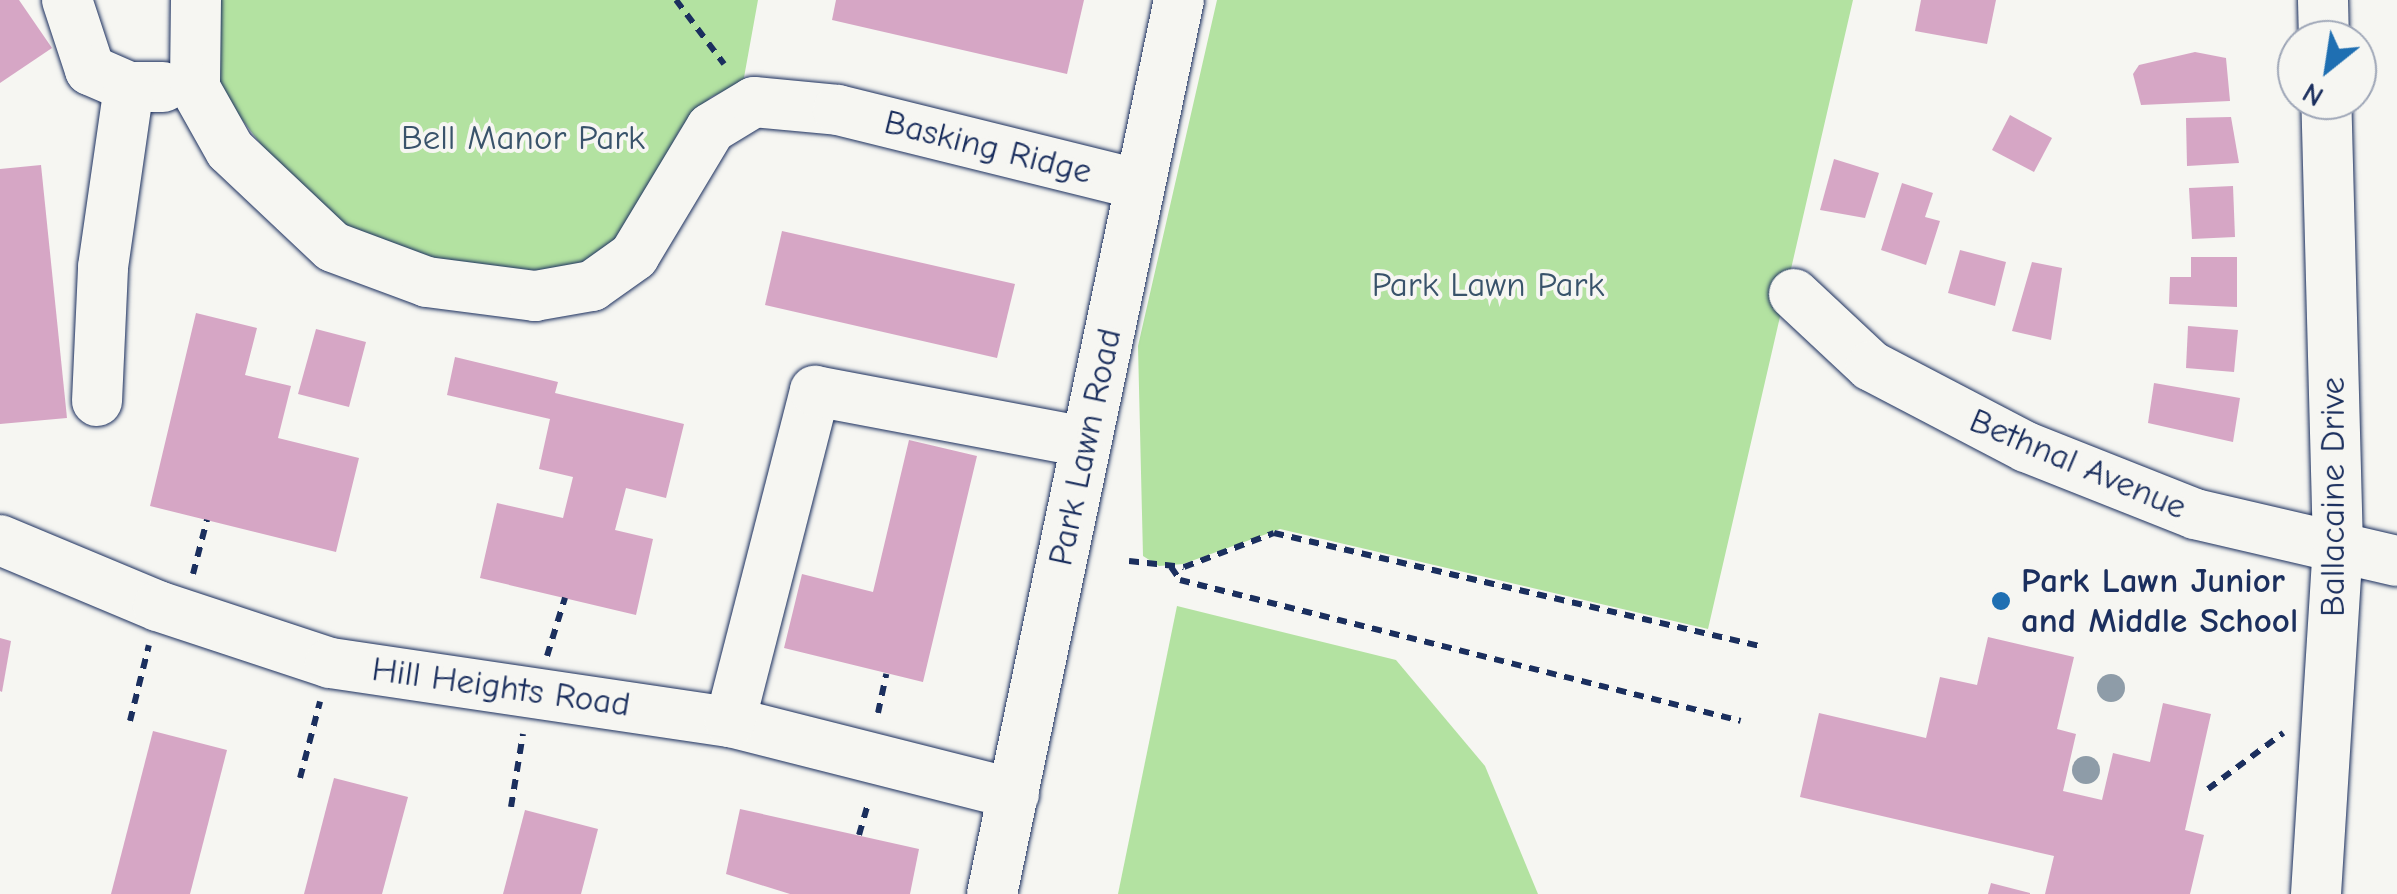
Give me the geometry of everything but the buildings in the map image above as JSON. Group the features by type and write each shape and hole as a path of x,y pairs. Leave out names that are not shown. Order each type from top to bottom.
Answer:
{"street":[{"path":"67,0 90,70 129,86 195,88 196,0"},
{"name":"Park Lawn Road","path":"992,894 1179,0"},
{"path":"97,401 103,266 129,86"},
{"name":"Basking Ridge","path":"195,88 230,150 333,247 393,274 535,296 592,286 634,256 694,152 728,113 768,100 838,110 1138,184"},
{"name":"Ballacaine Drive","path":"2316,894 2338,547 2327,120"},
{"name":"Bethnal Avenue","path":"1794,294 1870,366 2026,447 2194,514 2397,561"},
{"path":"730,722 815,391 1086,442"},
{"name":"Hill Heights Road","path":"0,540 171,610 330,663 531,689 730,722 1014,794"}],"path":[{"path":"676,0 724,64"},
{"path":"130,722 207,520"},
{"path":"1129,561 1171,567 1274,533 1758,646"},
{"path":"1171,567 1180,580 1741,721"},
{"path":"510,807 531,689 565,598"},
{"path":"300,778 330,663"},
{"path":"878,713 886,674"},
{"path":"2208,789 2292,726"},
{"path":"860,834 868,804"}],"green space":[{"name":"Bell Manor Park","path":"212,0 758,0 743,83 711,97 679,131 613,260 514,277 367,242 285,176 218,88"},
{"name":"Park Lawn Park","path":"1217,0 1853,0 1708,629 1280,529 1183,564 1159,566 1143,556 1138,346"},
{"path":"1177,606 1396,660 1485,766 1538,894 1118,894"}],"place":[{"name":"Park Lawn Junior and Middle School","path":"2001,601"}]}
